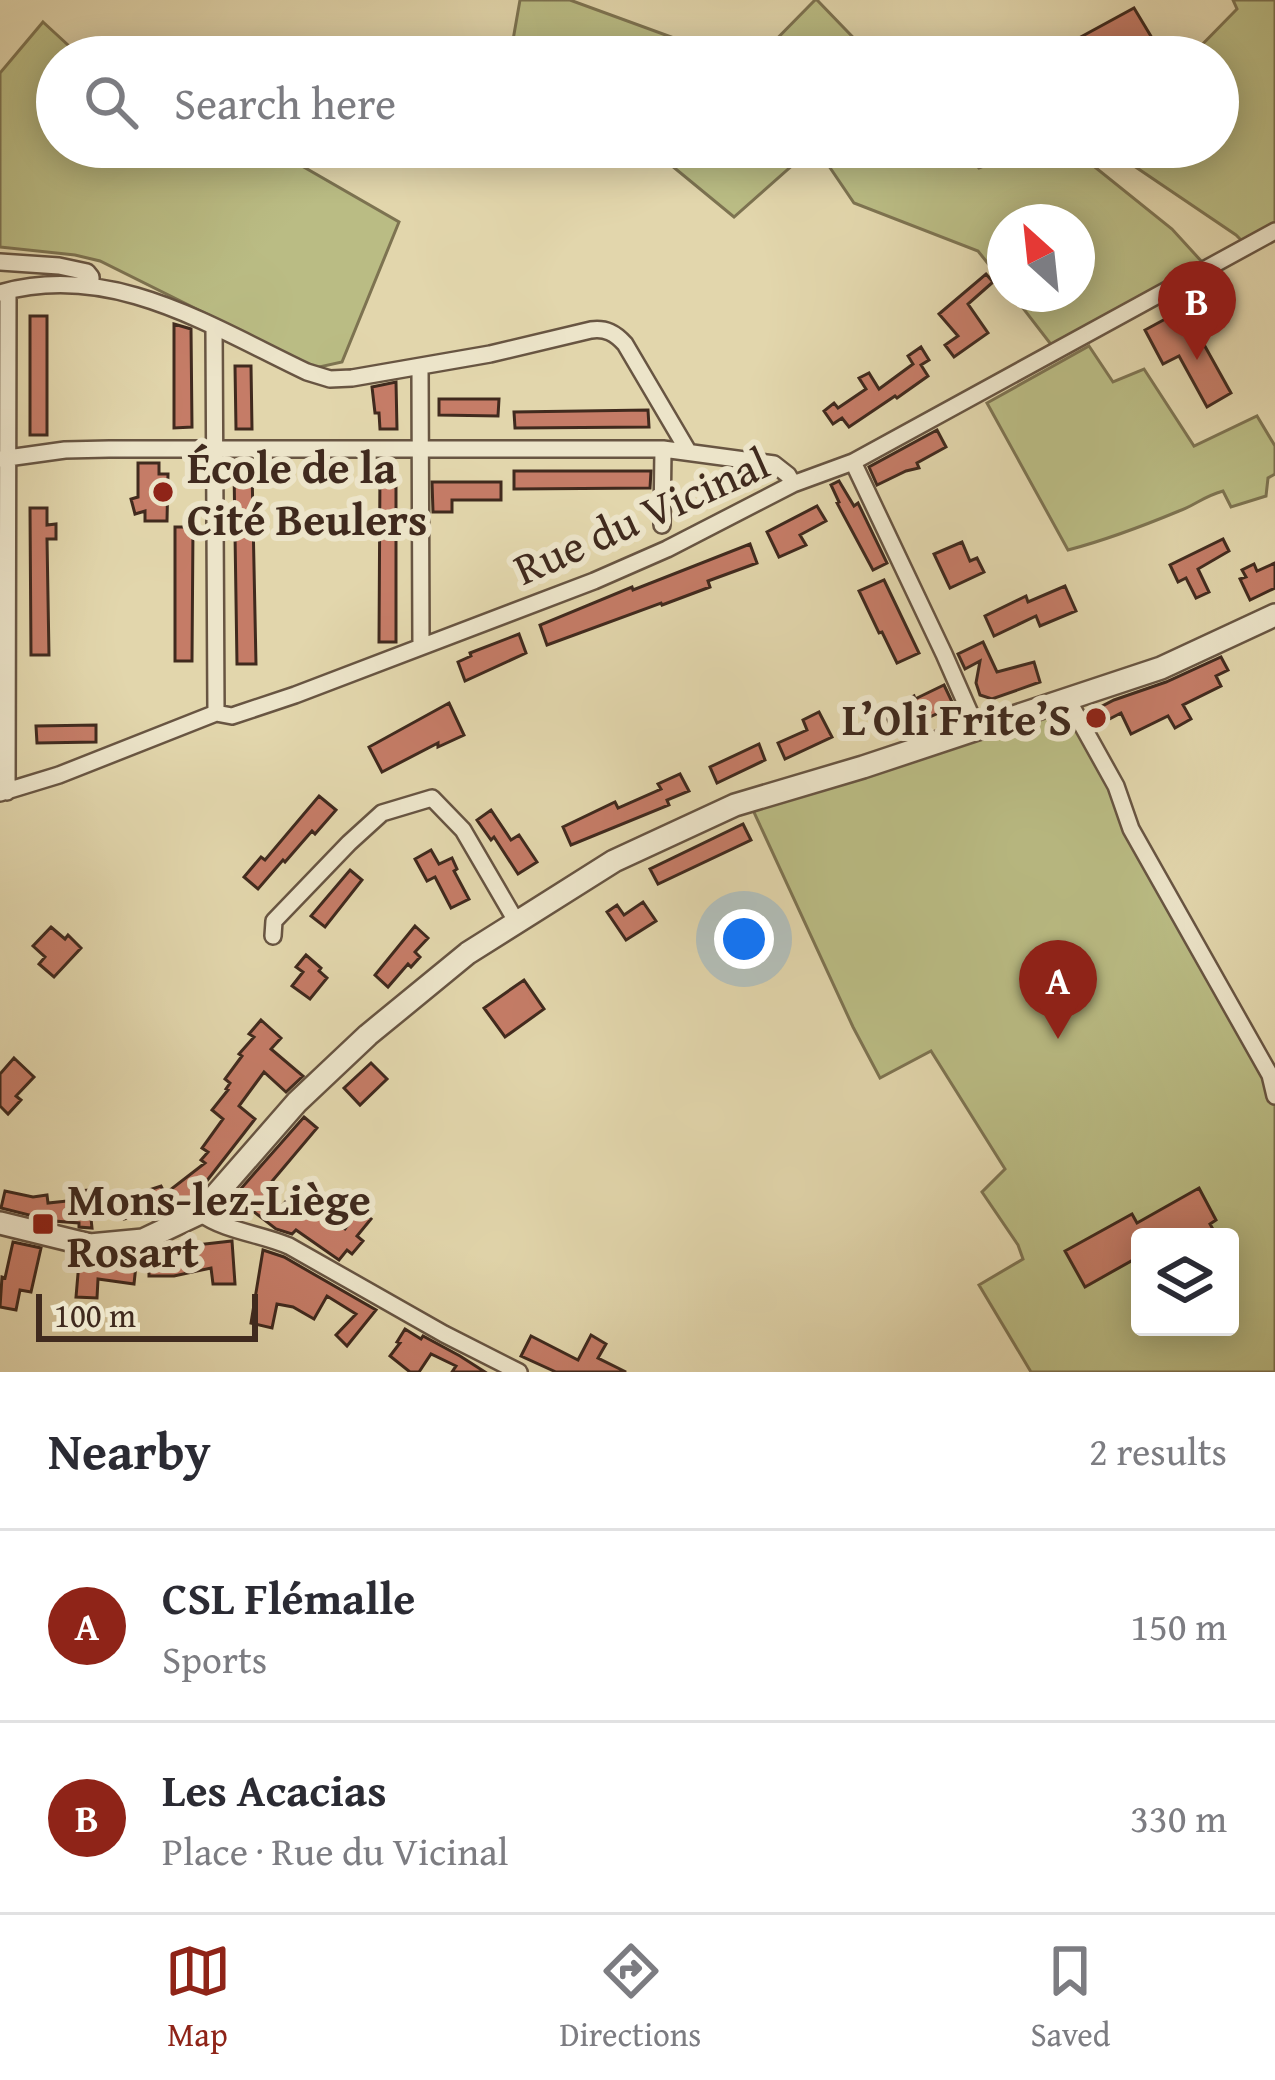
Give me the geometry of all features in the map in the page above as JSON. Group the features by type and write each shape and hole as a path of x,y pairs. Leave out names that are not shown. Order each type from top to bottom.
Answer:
{"street":[{"name":"Rue du Vicinal","path":"4,793 216,713 232,716 249,711 637,564 793,484 853,461 1275,231"},
{"path":"0,262 73,268 91,277 91,286"},
{"path":"4,793 4,292 49,284 128,291 330,379 420,367 606,330 625,344 688,451"},
{"path":"214,328 216,713"},
{"path":"420,367 421,646"},
{"path":"4,458 88,449 663,449 774,464 793,484"},
{"name":"Rue du Vicinal","path":"662,525 663,449"},
{"path":"853,461 976,729"},
{"path":"0,1223 90,1245 143,1240 200,1213 297,1102 368,1035 468,952 614,861 735,805 1162,668 1275,615"},
{"path":"1067,698 1115,786 1131,829 1270,1075 1275,1096"},
{"path":"273,936 274,921 382,813 432,798 463,830 516,921"},
{"path":"200,1213 214,1223 289,1246 519,1372"}],"green space":[{"path":"520,0 570,0 668,36 514,36"},
{"path":"817,0 852,36 780,36"},
{"path":"1233,0 1275,0 1275,223 1242,241 1137,168 1239,168 1239,36 1211,36 1237,9"},
{"path":"43,22 58,36 36,36 36,168 305,168 399,222 342,362 315,368 100,261 0,247 0,73"},
{"path":"674,168 789,168 734,217"},
{"path":"830,168 1096,168 1172,229 1203,263 1053,347 1026,312 1095,312 1095,204 987,204 987,262 978,251 854,203"},
{"path":"1089,346 1113,382 1144,369 1194,446 1257,416 1275,446 1275,474 1268,478 1266,496 1231,507 1223,491 1068,550 987,403"},
{"path":"1077,704 1134,821 1275,1072 1275,1372 1031,1372 979,1285 1023,1259 982,1192 1005,1169 931,1051 880,1078 752,808"}],"building":[{"path":"1134,8 1151,36 1083,36"},
{"path":"987,275 987,287 968,304 988,333 954,357 945,345 958,336 939,314"},
{"path":"1193,304 1206,327 1197,332 1231,393 1207,407 1179,356 1163,364 1145,330"},
{"path":"30,316 47,316 47,435 30,435"},
{"path":"174,324 191,329 192,427 174,428"},
{"path":"921,347 929,360 921,365 928,376 849,427 842,418 833,424 824,411 834,403 838,408 866,389 859,378 869,373 879,389 913,364 908,356"},
{"path":"235,366 251,366 252,429 236,429"},
{"path":"396,382 397,429 380,429 372,387"},
{"path":"439,399 499,399 498,416 439,415"},
{"path":"648,410 649,427 515,428 514,412"},
{"path":"937,430 946,447 917,463 919,468 877,485 869,467"},
{"path":"138,463 159,463 159,474 168,474 167,521 145,521 145,511 135,514 131,499 138,497"},
{"path":"380,468 396,468 396,642 379,642"},
{"path":"234,469 252,469 256,664 237,664"},
{"path":"514,471 651,471 650,488 514,489"},
{"path":"839,481 854,506 858,503 887,563 873,570 837,503 831,485"},
{"path":"432,482 501,482 501,500 452,500 452,512 433,512"},
{"path":"817,506 826,521 800,535 806,545 779,557 767,532"},
{"path":"30,508 47,508 47,525 56,524 56,539 47,539 49,655 31,655"},
{"path":"175,527 193,527 192,661 175,661"},
{"path":"1223,539 1229,551 1198,569 1209,592 1196,598 1186,578 1178,582 1170,565"},
{"path":"962,542 970,561 977,558 984,572 950,588 934,554"},
{"path":"750,544 757,563 708,581 710,587 547,645 540,625"},
{"path":"1275,563 1275,588 1250,600 1240,579 1246,577 1242,570 1254,564 1257,571"},
{"path":"884,580 919,653 897,663 859,591"},
{"path":"1065,586 1076,611 1040,626 1036,616 994,636 985,616 1026,596 1028,602"},
{"path":"519,634 526,653 465,681 458,662"},
{"path":"983,642 997,672 1034,662 1040,682 992,699 980,695 976,683 980,661 965,669 958,654"},
{"path":"1221,657 1228,670 1216,676 1221,686 1183,705 1191,719 1175,728 1168,716 1131,734 1121,713 1096,726 1089,713 1114,700"},
{"path":"944,685 954,706 894,733 884,712"},
{"path":"449,703 464,735 382,772 369,747"},
{"path":"819,712 832,737 785,759 778,743 807,730 803,720"},
{"path":"96,725 96,742 37,743 36,726"},
{"path":"759,744 765,760 717,783 710,767"},
{"path":"680,774 689,791 667,800 669,805 571,845 563,827 615,802 618,808 661,789 658,784"},
{"path":"319,796 336,810 258,889 244,877 261,857 265,860"},
{"path":"491,810 511,840 519,835 537,862 518,874 477,820"},
{"path":"743,824 751,840 658,884 650,869"},
{"path":"431,850 439,864 452,858 469,899 451,908 435,877 427,881 415,859"},
{"path":"350,870 362,880 325,927 311,916"},
{"path":"643,902 656,921 626,940 607,912 617,905 624,915"},
{"path":"415,926 428,938 415,952 420,957 388,987 375,975"},
{"path":"51,927 81,948 54,977 39,964 45,957 33,946"},
{"path":"306,955 327,978 310,999 292,986 303,972 296,967"},
{"path":"524,980 544,1009 505,1037 484,1008"},
{"path":"261,1020 281,1038 271,1049 303,1076 286,1092 264,1072 239,1106 255,1119 195,1196 152,1219 150,1213 124,1219 118,1200 161,1186 165,1194 205,1163 201,1160 208,1152 202,1148 223,1119 212,1110 228,1090 230,1083 225,1079"},
{"path":"14,1058 34,1077 16,1096 21,1100 8,1114 0,1106 0,1074"},
{"path":"371,1063 387,1079 360,1105 344,1088"},
{"path":"304,1117 317,1128 263,1192 282,1206 302,1182 331,1206 325,1214 345,1229 359,1210 371,1219 357,1236 363,1241 339,1260 296,1230 292,1234 276,1229 231,1200"},
{"path":"1199,1188 1216,1220 1210,1224 1212,1228 1131,1228 1131,1261 1085,1287 1065,1251 1132,1214 1137,1223"},
{"path":"88,1190 92,1228 1,1208 5,1191 47,1195 48,1203 77,1200 76,1191"},
{"path":"232,1241 235,1284 213,1284 211,1268 149,1276 149,1254 162,1254 162,1261 189,1261 187,1246"},
{"path":"13,1242 41,1248 31,1292 20,1290 16,1310 0,1307 2,1277"},
{"path":"263,1250 284,1257 376,1310 347,1346 336,1335 356,1314 327,1296 314,1319 277,1304 272,1328 251,1323"},
{"path":"79,1262 136,1265 134,1284 98,1279 97,1298 76,1297"},
{"path":"405,1329 485,1372 452,1372 456,1366 431,1354 419,1372 410,1372 390,1356"},
{"path":"591,1335 606,1344 598,1358 626,1372 556,1372 521,1356 531,1336 578,1360"}],"place":[{"name":"Les Acacias","path":"1197,360"},
{"name":"École de la Cité Beulers","path":"163,492"},
{"name":"L’Oli Frite’S","path":"1096,718"},
{"name":"CSL Flémalle","path":"1058,1039"},
{"name":"Mons-lez-Liège Rosart","path":"43,1224"}]}
